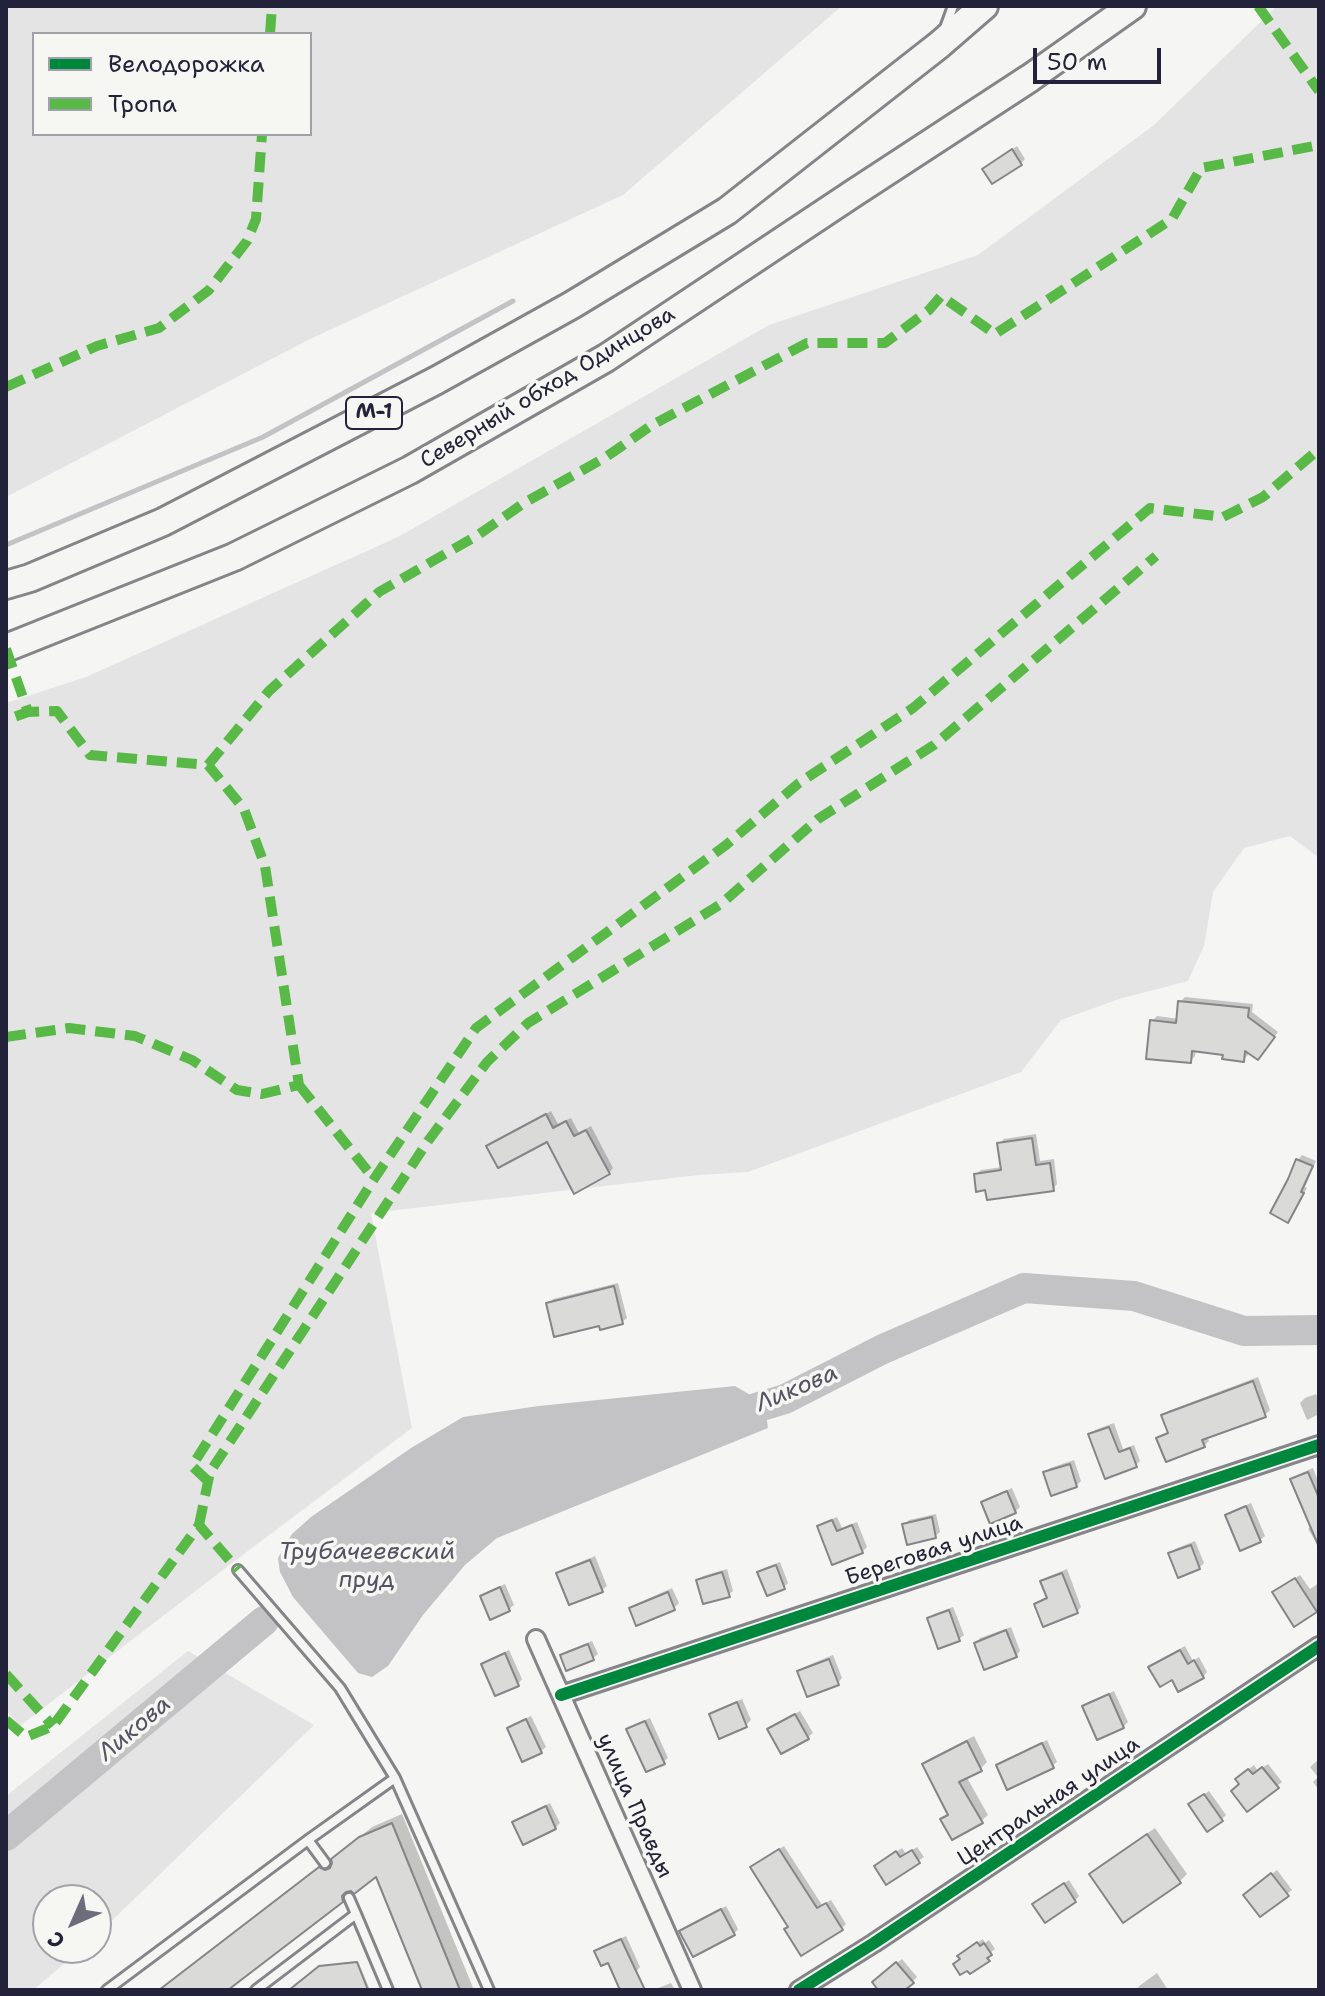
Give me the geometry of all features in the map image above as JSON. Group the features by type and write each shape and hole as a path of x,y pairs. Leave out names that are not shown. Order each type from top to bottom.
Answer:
{"highway":[{"name":"М-1","path":"6,585 30,578 163,522 409,395 572,305 727,211 939,45 984,6"},
{"name":"Северный обход Одинцова","path":"6,648 234,557 410,470 606,358 1030,78 1132,6"}],"street":[{"name":"Береговая улица","path":"561,1695 1319,1445"},
{"name":"улица Правды","path":"536,1639 692,1990"},
{"name":"Центральная улица","path":"799,1990 1319,1646"}],"lane":[{"path":"939,45 953,6"},
{"path":"238,1570 340,1688 395,1778 489,1990"},
{"path":"107,1990 395,1778"},
{"path":"308,1840 325,1863"},
{"path":"349,1898 388,1990"},
{"path":"256,1990 356,1914"}],"shaded area":[{"path":"6,6 842,6 623,195 310,339 6,497"},
{"path":"1277,6 1319,6 1319,858 1290,836 1244,848 1213,892 1204,946 1188,981 1119,999 1061,1020 1021,1072 748,1172 371,1213 412,1428 20,1726 6,1710 6,703 86,677 398,537 769,325 978,255 1154,125"},
{"path":"188,1651 314,1725 112,1921 112,1884 32,1884 32,1964 64,1964 33,1990 6,1990 6,1796"}],"water":[{"name":"Трубачеевский пруд","path":"735,1386 759,1400 766,1413 768,1428 497,1538 465,1565 423,1615 388,1666 372,1677 358,1673 293,1597 280,1572 278,1558 292,1534 311,1517 411,1448 463,1417"}],"building":[{"path":"1012,149 1022,165 992,184 982,169"},
{"path":"1178,1001 1249,1008 1248,1017 1275,1037 1258,1060 1245,1051 1244,1062 1222,1059 1223,1055 1192,1051 1191,1063 1146,1059 1150,1020 1176,1023"},
{"path":"546,1114 553,1128 566,1121 574,1136 586,1130 610,1174 574,1194 547,1142 498,1168 486,1146"},
{"path":"1032,1138 1036,1165 1050,1163 1054,1191 987,1200 985,1190 976,1192 974,1174 1001,1170 997,1143"},
{"path":"1296,1159 1313,1166 1301,1192 1304,1193 1288,1223 1270,1213"},
{"path":"614,1286 623,1324 600,1330 599,1326 554,1337 546,1303"},
{"path":"1253,1381 1266,1417 1202,1440 1205,1447 1166,1462 1156,1438 1168,1433 1161,1415"},
{"path":"1109,1427 1119,1452 1130,1448 1137,1467 1105,1479 1088,1434"},
{"path":"1070,1464 1077,1487 1051,1496 1043,1472"},
{"path":"1308,1472 1319,1498 1319,1547 1290,1479"},
{"path":"1007,1491 1016,1513 990,1524 981,1502"},
{"path":"1246,1506 1261,1542 1240,1551 1225,1515"},
{"path":"932,1517 936,1538 907,1545 902,1524"},
{"path":"832,1520 837,1531 852,1525 863,1553 832,1565 817,1526"},
{"path":"1191,1545 1200,1569 1178,1578 1168,1553"},
{"path":"590,1560 603,1592 569,1605 556,1573"},
{"path":"776,1565 785,1589 767,1596 757,1572"},
{"path":"722,1572 730,1597 703,1604 696,1580"},
{"path":"1062,1573 1078,1613 1043,1627 1034,1604 1047,1598 1040,1581"},
{"path":"1295,1578 1317,1612 1294,1627 1272,1592"},
{"path":"500,1587 510,1611 490,1620 480,1596"},
{"path":"668,1592 675,1610 636,1626 629,1608"},
{"path":"949,1610 960,1641 938,1649 927,1618"},
{"path":"1006,1630 1017,1657 984,1670 974,1643"},
{"path":"588,1644 594,1660 566,1671 560,1655"},
{"path":"1180,1650 1188,1664 1194,1660 1204,1678 1178,1692 1172,1680 1160,1687 1148,1667"},
{"path":"505,1653 519,1686 495,1696 481,1664"},
{"path":"829,1659 839,1685 807,1697 797,1671"},
{"path":"1109,1694 1124,1728 1097,1740 1082,1706"},
{"path":"737,1702 747,1727 719,1739 709,1714"},
{"path":"795,1714 809,1739 781,1754 767,1729"},
{"path":"526,1719 542,1753 522,1762 507,1728"},
{"path":"645,1721 665,1764 646,1772 626,1729"},
{"path":"967,1741 982,1771 959,1782 983,1823 952,1840 940,1819 948,1815 922,1764"},
{"path":"1042,1743 1054,1768 1007,1790 996,1765"},
{"path":"1262,1767 1279,1788 1247,1812 1231,1791 1239,1784 1235,1779 1248,1769 1253,1774"},
{"path":"1204,1794 1223,1821 1207,1832 1188,1804"},
{"path":"546,1806 556,1829 523,1845 512,1822"},
{"path":"392,1823 460,1990 422,1990 376,1877 354,1894 346,1892 342,1896 343,1902 228,1990 159,1990 319,1867 325,1870 330,1868 331,1859 359,1837"},
{"path":"1147,1834 1181,1883 1123,1923 1089,1874"},
{"path":"779,1849 817,1908 826,1903 843,1930 801,1956 784,1929 788,1927 750,1867"},
{"path":"912,1850 920,1863 886,1885 874,1866 896,1851 900,1857"},
{"path":"1271,1873 1289,1896 1260,1917 1243,1895"},
{"path":"1064,1883 1076,1902 1045,1923 1032,1904"},
{"path":"721,1909 735,1935 693,1957 679,1931"},
{"path":"621,1939 645,1990 620,1990 608,1963 601,1966 594,1951"},
{"path":"977,1942 980,1946 984,1943 992,1955 987,1958 990,1961 970,1974 967,1971 960,1975 953,1964 960,1959 957,1956"},
{"path":"357,1962 368,1990 289,1990 319,1966"},
{"path":"896,1962 914,1983 905,1990 878,1990 872,1982"}],"waterway":[{"path":"6,545 263,437 513,301"},
{"name":"Ликова","path":"726,1417 785,1399 883,1349 1024,1288 1134,1296 1244,1331 1319,1330"},
{"name":"Ликова","path":"6,1836 264,1621"}],"marked path":[{"path":"270,32 272,6"},
{"path":"1258,6 1319,91"},
{"path":"6,387 97,346 159,328 209,290 247,241 256,219 262,136"},
{"path":"208,765 269,691 379,592 606,457 652,425 807,343 885,343 929,310 941,296 995,334 1172,219 1201,168 1319,145"},
{"path":"208,1481 192,1466 374,1179 476,1028 726,845 799,783 913,708 1150,508 1223,517 1263,497 1319,449"},
{"path":"199,1525 210,1472 428,1141 487,1062 528,1023 721,904 818,819 934,745 1156,556"},
{"path":"6,649 28,712 6,720"},
{"path":"6,1037 69,1028 135,1036 192,1060 237,1090 262,1094 299,1085 265,866 244,809 208,765 90,755 57,711 28,712"},
{"path":"299,1085 374,1179"},
{"path":"6,1720 26,1737 53,1726 199,1525 238,1570"},
{"path":"6,1674 53,1726"}],"cycle path":[{"path":"561,1695 1319,1445"},
{"path":"799,1990 1319,1646"}]}
